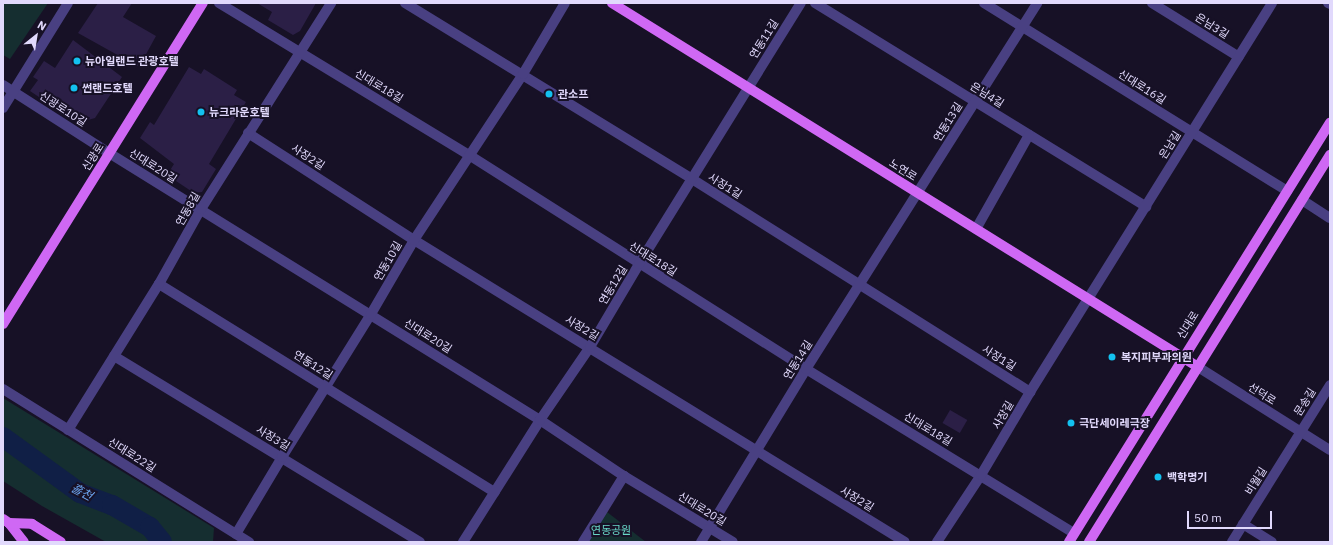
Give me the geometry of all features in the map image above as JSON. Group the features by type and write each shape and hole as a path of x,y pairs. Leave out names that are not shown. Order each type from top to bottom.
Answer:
{"main road":[{"name":"신광로","path":"3,324 204,3"},
{"name":"노연로","path":"612,3 1182,358"},
{"name":"신대로","path":"1068,542 1330,123"},
{"path":"1089,542 1330,155"},
{"name":"선덕로","path":"1182,358 1198,368"},
{"path":"6,521 24,542"},
{"path":"6,521 32,524 61,542"}],"street":[{"path":"3,108 68,3"},
{"name":"신대로18길","path":"219,3 469,155 806,370 981,475 1074,533"},
{"name":"연동8길","path":"68,430 159,284 201,210 248,133 302,53 331,3"},
{"name":"사장1길","path":"405,3 692,179 1030,392"},
{"name":"연동10길","path":"236,534 371,314 414,240 522,74 565,3"},
{"name":"연동11길","path":"748,88 801,3"},
{"name":"은남4길","path":"815,3 1146,207"},
{"name":"신대로16길","path":"984,3 1287,191"},
{"name":"연동13길","path":"918,194 1037,3"},
{"name":"은남3길","path":"1152,3 1239,57"},
{"name":"은남길","path":"1089,300 1272,3"},
{"name":"신광로10길","path":"3,85 109,153"},
{"name":"연동12길","path":"463,542 540,420 590,347 638,264 748,88"},
{"name":"사장2길","path":"248,133 414,240 590,347 904,542"},
{"path":"976,229 1030,135"},
{"name":"신대로20길","path":"109,153 371,314 540,420 624,476 733,542"},
{"name":"연동14길","path":"701,542 859,285 918,194"},
{"path":"1302,200 1330,218"},
{"name":"연동12길","path":"159,284 495,492"},
{"name":"사장길","path":"937,542 981,475 1030,392 1089,300"},
{"name":"사장3길","path":"114,356 420,542"},
{"name":"선덕로","path":"1198,368 1330,450"},
{"name":"문송길","path":"1301,432 1330,385"},
{"name":"신대로22길","path":"3,389 249,542"},
{"name":"비월길","path":"1232,542 1301,432"},
{"path":"583,542 624,476"},
{"path":"1243,524 1272,542"}],"green space":[{"path":"3,3 48,3 10,59 3,55"},
{"path":"3,398 214,528 213,542 106,542 42,506 3,481"},
{"name":"연동공원","path":"607,512 646,542 588,542"}],"building":[{"path":"98,3 132,3 123,17 156,36 139,67 78,33"},
{"path":"257,3 316,3 300,31 293,35 268,20 272,12"},
{"path":"73,40 122,77 95,118 88,120 51,98 48,103 30,91 38,80 33,77 44,61 55,68"},
{"name":"뉴크라운호텔","path":"189,67 201,74 204,69 237,90 234,95 246,102 209,164 216,169 202,192 194,193 167,175 174,164 140,138 150,122 154,125"},
{"path":"950,410 967,420 960,433 942,423"}],"waterway":[{"name":"흘천","path":"3,437 80,493 112,505 150,527 162,542"}],"place":[{"name":"뉴아일랜드 관광호텔","path":"77,61"},
{"name":"썬랜드호텔","path":"74,88"},
{"name":"관소프","path":"549,94"},
{"name":"뉴크라운호텔","path":"201,112"},
{"name":"복지피부과의원","path":"1112,357"},
{"name":"극단세이레극장","path":"1071,423"},
{"name":"백학명기","path":"1158,477"}]}
